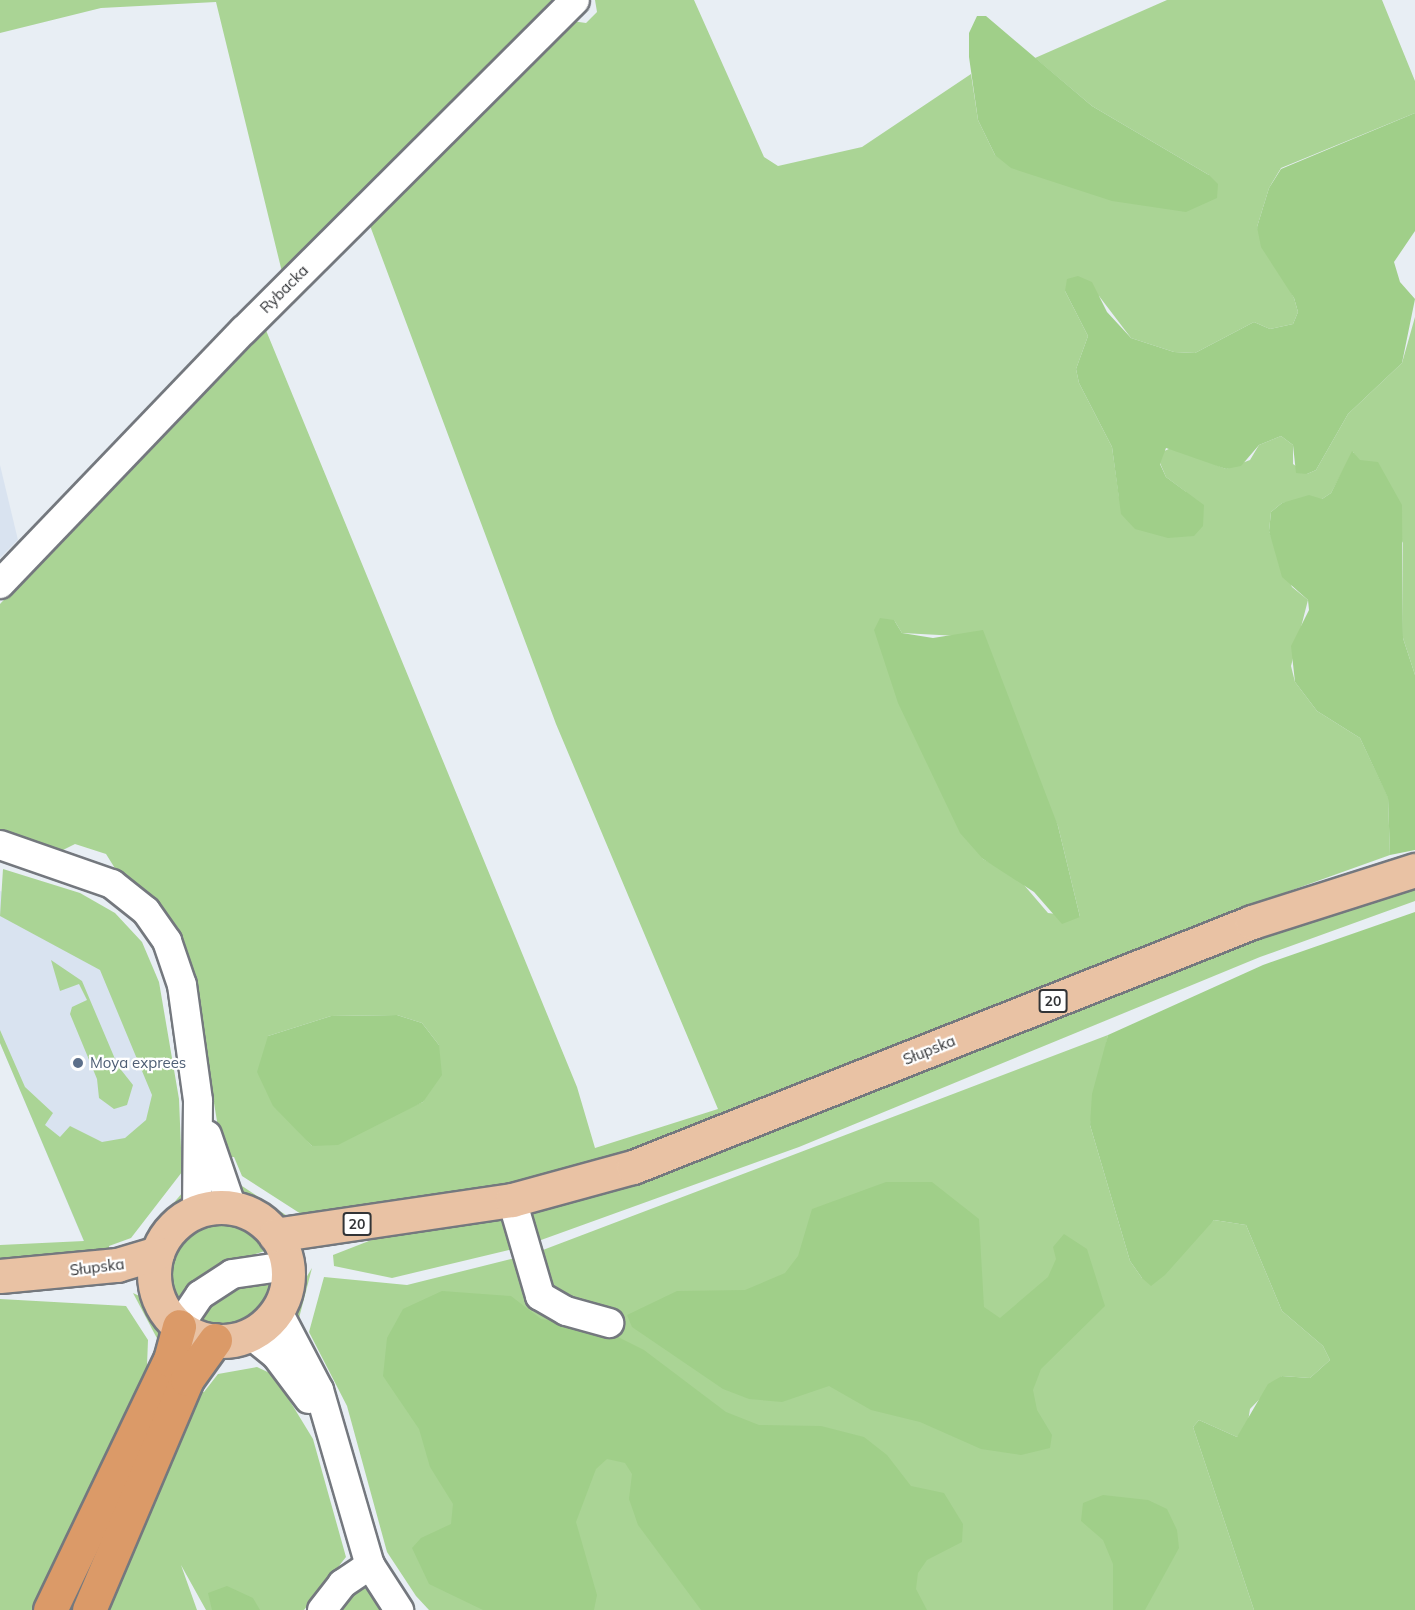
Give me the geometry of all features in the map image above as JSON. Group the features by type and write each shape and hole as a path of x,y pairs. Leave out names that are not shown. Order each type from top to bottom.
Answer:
{"highway":[{"path":"50,1610 162,1376 179,1326"},
{"path":"89,1610 136,1506 192,1369 215,1340"}],"main road":[{"name":"Słupska","path":"275,1235 512,1200 676,1151 1252,922 1415,870"},
{"path":"232,1208 256,1217 275,1235 287,1266 277,1310 250,1334 215,1340 179,1326 156,1292 157,1253 173,1227 197,1212 232,1208"},
{"name":"Słupska","path":"287,1266 439,1212"},
{"name":"Słupska","path":"0,1276 34,1275 134,1262 157,1253"},
{"name":"Słupska","path":"34,1275 156,1292"}],"street":[{"name":"Rybacka","path":"0,584 244,330 574,0"},
{"path":"0,845 102,879 154,921 179,973 198,1101 197,1212"},
{"path":"198,1101 232,1208"},
{"path":"512,1200 540,1296 566,1311 609,1323"},
{"path":"179,1326 215,1284 250,1268 287,1266"},
{"path":"277,1310 319,1390 370,1565 399,1610"},
{"path":"250,1334 296,1379 335,1442"},
{"path":"136,1506 162,1376"},
{"path":"322,1610 342,1584 370,1565"}],"shaded area":[{"path":"0,465 18,540 0,558"},
{"name":"Moya exprees","path":"0,891 83,913 155,1082 158,1132 84,1242 0,1043"}],"green space":[{"path":"0,0 552,0 282,272 216,2 101,8 0,33"},
{"path":"595,0 694,0 764,157 778,166 862,147 971,74 978,120 995,155 1199,202 1207,201 1209,175 1092,106 1035,58 1167,0 1382,0 1415,81 1415,113 1281,168 1269,188 1257,227 1294,298 1298,312 1293,324 1270,329 1254,322 1195,353 1174,352 1131,338 1099,296 1065,291 1088,336 1076,369 1079,383 1112,447 1119,497 1186,492 1166,477 1160,463 1160,453 1173,447 1226,469 1250,460 1259,445 1281,436 1293,445 1293,464 1307,474 1316,470 1348,414 1402,363 1415,317 1415,675 1403,638 1403,543 1353,452 1331,493 1322,499 1282,503 1271,512 1269,531 1292,587 1308,600 1291,666 1295,682 1317,711 1360,738 1388,797 1390,855 1245,907 722,1120 564,1176 301,1214 242,1176 234,1157 223,1158 197,999 106,854 75,844 61,851 0,831 0,604 263,323 577,1087 595,1148 718,1109 556,724 369,223 572,21 586,23 597,12","holes":["894,620 902,633 958,636 1058,826 1080,917 1048,913 1018,878 983,859","397,1015 422,1023 439,1045 423,1102 312,1146 296,1128 268,1036 331,1016"]},
{"path":"977,16 986,16 1092,106 1209,175 1218,184 1217,198 1186,212 1112,201 1011,168 995,155 978,120 969,57 969,33"},
{"path":"1415,113 1415,231 1394,262 1400,282 1415,299 1402,363 1348,414 1316,470 1307,474 1296,473 1293,445 1281,436 1259,445 1241,466 1226,469 1166,448 1160,464 1166,477 1204,505 1203,526 1194,536 1168,538 1135,529 1121,514 1112,447 1079,383 1076,369 1088,336 1065,291 1067,279 1078,276 1092,282 1107,312 1131,338 1174,352 1195,353 1254,322 1270,329 1293,324 1298,312 1294,298 1261,247 1257,227 1269,188 1281,169"},
{"path":"1352,451 1360,460 1378,462 1402,505 1403,638 1415,675 1415,850 1390,855 1388,798 1360,738 1317,711 1295,682 1291,646 1309,610 1308,600 1282,577 1269,531 1271,512 1282,503 1309,495 1322,499 1331,493"},
{"path":"880,618 894,620 902,633 933,638 983,630 1058,826 1080,917 1062,924 1034,892 983,859 960,833 898,703 874,630"},
{"path":"3,869 80,893 115,913 142,942 159,982 179,1099 182,1172 131,1238 109,1246 109,1257 0,1265 0,1245 84,1241 0,1043 0,1030 25,1087 53,1113 45,1125 60,1137 70,1126 102,1142 125,1138 146,1120 152,1095 100,970 0,916"},
{"path":"1415,879 1415,901 1260,957 799,1147 530,1244 524,1219 531,1206 1255,931"},
{"path":"1415,912 1415,1610 1254,1610 1193,1427 1199,1420 1237,1437 1268,1384 1282,1376 1310,1378 1330,1360 1323,1346 1282,1311 1246,1225 1214,1220 1165,1275 1151,1286 1142,1278 1130,1261 1090,1125 1092,1094 1108,1035 1263,965"},
{"path":"51,960 82,981 118,1066 133,1085 127,1105 114,1109 99,1098 97,1079 70,1014 72,1007 87,1000 79,984 60,991"},
{"path":"397,1015 422,1023 439,1045 442,1075 423,1102 338,1145 312,1146 273,1106 257,1072 268,1036 331,1016"},
{"path":"1108,1035 1090,1125 1130,1261 1142,1278 1214,1220 1246,1225 1282,1311 1323,1346 1330,1360 1310,1378 1282,1376 1250,1409 1247,1428 1237,1437 1199,1420 1193,1427 1254,1610 429,1610 416,1596 387,1552 347,1406 309,1332 324,1277 407,1285 535,1253"},
{"path":"228,1180 239,1184 295,1221 278,1223 242,1199"},
{"path":"886,1182 932,1182 979,1219 984,1307 1000,1318 1048,1277 1056,1259 1053,1247 1064,1234 1087,1249 1105,1306 1041,1369 1033,1390 1037,1410 1052,1435 1050,1448 1021,1455 981,1449 920,1422 871,1410 829,1386 782,1402 749,1399 723,1389 632,1327 627,1315 677,1291 745,1290 785,1273 798,1256 812,1209"},
{"path":"183,1192 187,1201 182,1209 156,1238 136,1247"},
{"path":"501,1213 517,1248 392,1278 334,1266 333,1255 374,1239"},
{"path":"219,1220 245,1225 268,1250 213,1268 177,1300 168,1269 173,1251 195,1228"},
{"path":"312,1268 298,1322 290,1304"},
{"path":"274,1280 268,1300 252,1317 229,1326 200,1322 208,1307 232,1288"},
{"path":"442,1291 511,1296 541,1319 604,1330 644,1350 726,1412 759,1425 821,1426 864,1437 887,1455 911,1486 944,1493 963,1524 962,1542 927,1560 918,1573 916,1589 927,1610 701,1610 638,1525 629,1499 632,1474 625,1463 607,1459 596,1469 576,1522 597,1595 594,1610 483,1610 429,1584 412,1548 421,1538 451,1524 453,1504 430,1467 419,1429 383,1376 387,1338 403,1309"},
{"path":"133,1293 152,1302 161,1317 166,1329 160,1344"},
{"path":"0,1299 126,1306 148,1340 147,1366 156,1372 36,1610 0,1610"},
{"path":"257,1367 274,1375 313,1439 346,1557 304,1610 206,1610 181,1565 197,1610 105,1610 194,1389 204,1392 218,1374"},
{"path":"1103,1495 1148,1500 1167,1509 1177,1530 1179,1548 1145,1610 1113,1610 1113,1564 1103,1540 1081,1521 1083,1503"},
{"path":"227,1586 253,1598 260,1610 212,1610 208,1593"},
{"path":"362,1588 370,1589 386,1610 336,1610"}],"place":[{"name":"Moya exprees","path":"78,1063"}]}
